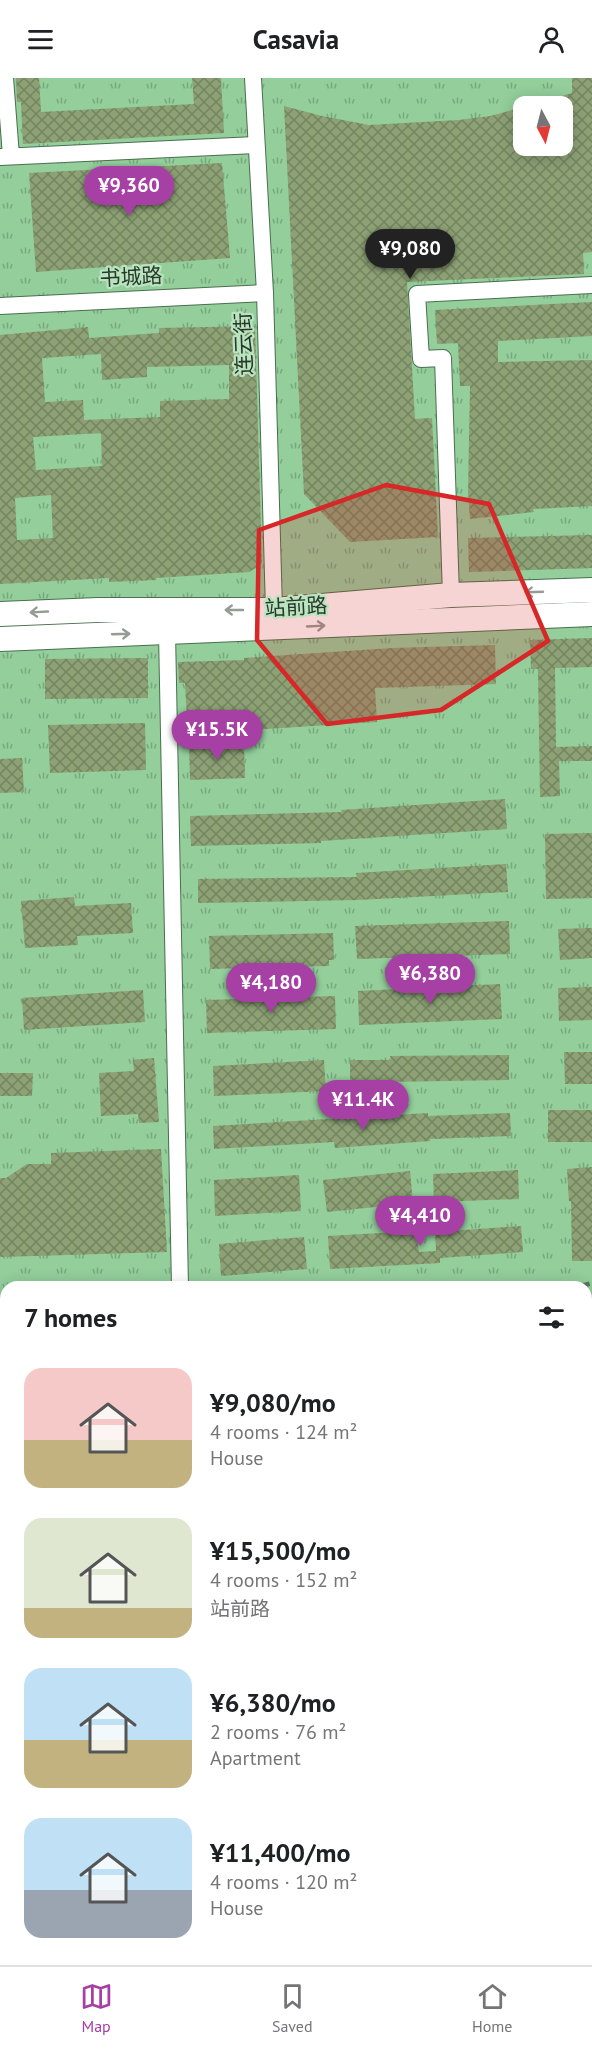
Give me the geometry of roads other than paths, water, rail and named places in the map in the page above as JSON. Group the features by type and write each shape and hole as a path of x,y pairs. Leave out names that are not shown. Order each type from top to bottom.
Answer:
{"main road":[{"name":"站前路","path":"0,614 98,609 274,610 451,595 592,590"},
{"name":"站前路","path":"0,639 592,614"}],"street":[{"path":"5,78 5,156 256,145"},
{"name":"连云街","path":"254,78 265,293 274,610"},
{"path":"451,595 443,358 421,359 417,294 592,285"},
{"name":"书城路","path":"0,306 265,293"},
{"path":"167,633 180,1281"}]}
